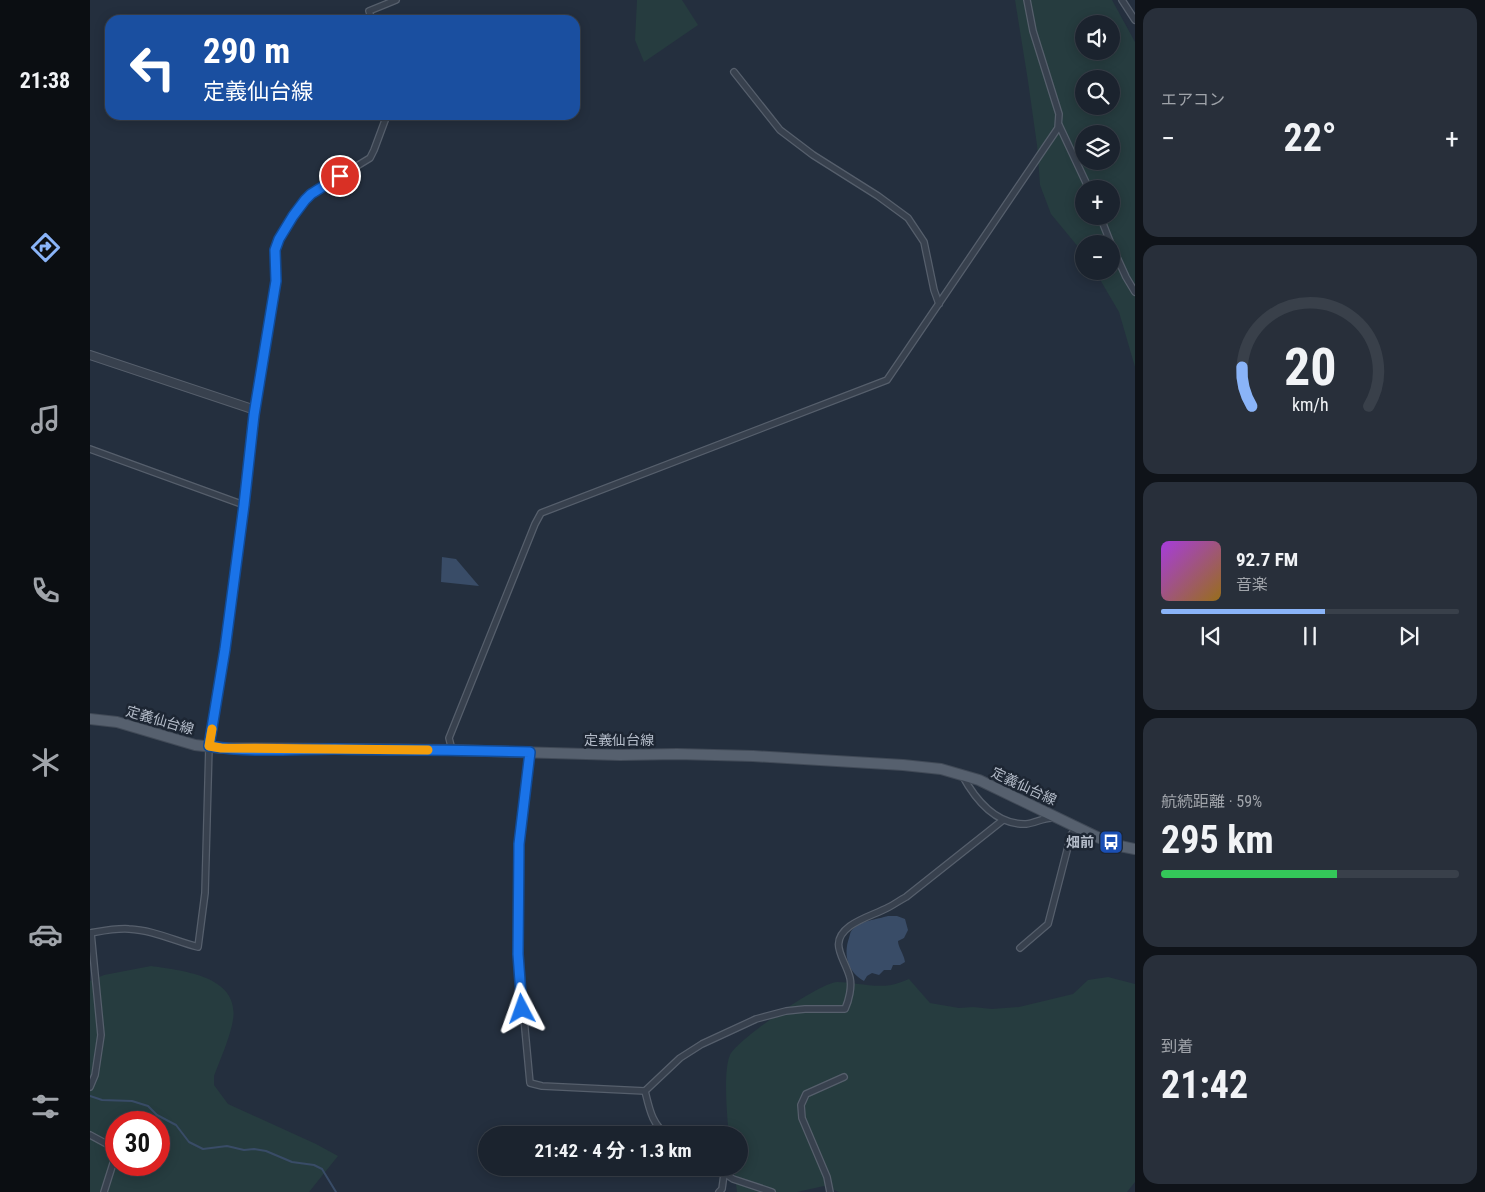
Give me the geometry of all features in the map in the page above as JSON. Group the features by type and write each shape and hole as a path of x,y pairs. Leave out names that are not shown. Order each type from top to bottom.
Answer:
{"main road":[{"name":"定義仙台線","path":"90,719 117,722 195,745 221,748 753,756 941,769 979,780 1077,827 1120,846 1135,849"}],"street":[{"path":"370,15 369,11 396,0"},
{"path":"1026,0 1033,31 1059,114 1059,125 1085,180"},
{"path":"1122,0 1135,20"},
{"path":"734,72 780,130 813,156 878,196 908,218 924,242 934,290 939,304"},
{"path":"90,1087 95,1075 101,1035 90,933 128,929 154,933 198,947 205,893 209,746 225,649 255,410 276,281 275,250 279,239 293,216 311,194 370,158 385,120"},
{"path":"452,750 449,738 534,524 541,513 887,380 1047,146 1059,125"},
{"path":"1120,264 1135,292"},
{"path":"90,355 255,410"},
{"path":"90,449 244,505"},
{"path":"530,752 519,844 518,944 530,1083 542,1086 644,1091 680,1058 702,1044 756,1019 786,1011 846,1009 850,979 838,947 840,937 849,927 867,915 888,908 906,897 1002,820"},
{"path":"962,775 976,799 1002,820 1026,824 1044,818 1057,818"},
{"path":"1020,948 1048,924 1071,835 1077,827"},
{"path":"830,1192 801,1109 806,1094 844,1077"},
{"path":"644,1091 654,1122 657,1126"},
{"path":"90,1135 105,1142"},
{"path":"104,1192 109,1176"},
{"path":"719,1192 722,1189 724,1176"},
{"path":"729,1176 754,1187 772,1192"}],"green space":[{"path":"637,0 682,0 698,25 644,62 635,40"},
{"path":"1015,0 1112,0 1135,42 1135,367 1119,312 1100,280 1120,280 1120,235 1075,235 1075,243 1051,214 1040,185 1037,145"},
{"path":"151,966 194,974 220,986 229,996 233,1009 232,1025 214,1076 214,1085 228,1104 338,1156 309,1192 90,1192 90,981 104,975"},
{"path":"1108,977 1135,984 1135,1182 1127,1192 839,1192 824,1186 797,1192 737,1192 735,1176 748,1176 748,1126 728,1126 726,1082 730,1055 748,1037 797,1001 837,982 884,986 909,979 930,1003 959,1008 992,1009 1019,1007 1073,994 1088,980"}],"water":[{"path":"442,557 456,559 479,586 441,582"},
{"path":"888,916 897,916 905,919 908,930 904,938 898,941 905,962 900,965 893,965 891,970 884,970 879,975 872,973 864,981 854,973 848,962 847,944 850,933 859,924"}],"waterway":[{"path":"90,1096 102,1100 132,1101 148,1106 157,1115 176,1125 189,1142 203,1149 227,1146 244,1150 254,1149 266,1151 292,1162 314,1165 322,1169 336,1192"}],"slow traffic":[{"path":"212,729 209,746 221,748 428,750"}],"place":[{"name":"畑前","path":"1111,842"}],"route":[{"path":"340,176 311,194 305,200 279,239 275,250 276,281 254,415 225,649 209,746 270,749 530,752 519,844 518,954 522,1009"}]}
